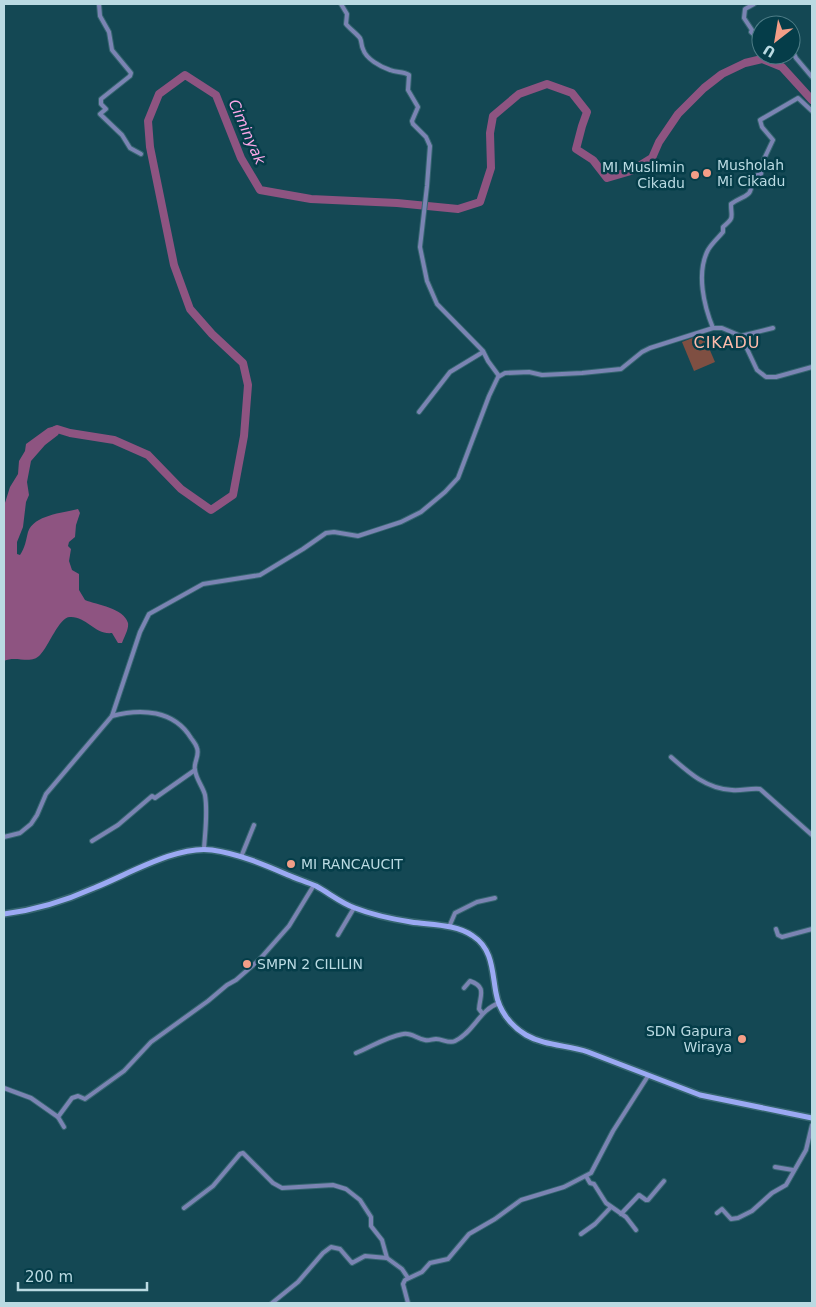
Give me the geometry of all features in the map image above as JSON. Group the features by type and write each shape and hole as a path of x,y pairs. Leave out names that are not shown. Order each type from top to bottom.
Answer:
{"main road":[{"path":"4,914 34,910 59,902 174,854 204,850 241,857 314,885 354,908 409,922 450,927 464,931 482,944 487,951 495,975 498,1003 511,1023 532,1038 588,1052 709,1098 812,1118"}],"street":[{"path":"99,4 100,16 109,32 112,50 131,73 130,76 101,99 101,104 106,109 100,114 122,135 130,148 141,154"},
{"path":"341,4 347,14 346,24 359,36 366,55 392,71 403,72 409,75 408,90 418,107 412,121 426,137 430,146 420,247 427,282 437,304 483,352 499,376"},
{"path":"751,28 744,18 745,9 754,4"},
{"path":"801,64 812,78"},
{"path":"713,328 705,306 703,264 709,250 723,232 723,227 732,218 731,204 748,195 753,187 752,177 761,174 764,160 773,140 762,127 760,120 798,98 812,111"},
{"path":"4,837 20,833 31,824 46,794 112,716 140,632 149,614 193,588 210,582 256,576 303,549 326,533 334,532 358,536 408,519 427,507 455,483 458,478 480,418 499,376 510,372 529,372 542,375 621,369 650,348 713,328 722,328 741,336 773,328"},
{"path":"741,336 757,370 766,377 776,377 812,366"},
{"path":"419,412 450,372 483,352"},
{"path":"92,841 118,824 152,796 155,798 194,770 198,757 197,748 188,733 172,718 163,714 142,712 112,716"},
{"path":"671,757 694,777 721,789 760,789 812,835"},
{"path":"194,770 202,786 206,803 204,850"},
{"path":"241,857 254,825"},
{"path":"58,1117 74,1097 78,1096 85,1100 124,1071 151,1042 251,968 289,926 314,885"},
{"path":"450,927 454,913 477,902 495,898"},
{"path":"338,935 354,908"},
{"path":"776,929 778,935 782,937 812,929"},
{"path":"464,988 470,981 481,989 482,998 479,1007 482,1013"},
{"path":"356,1053 404,1033 412,1034 423,1040 455,1041 472,1026 482,1013 490,1006 498,1003"},
{"path":"408,1303 402,1283 422,1272 430,1263 448,1259 469,1234 495,1219 521,1200 564,1187 594,1170 613,1131 648,1076"},
{"path":"6,1089 31,1098 58,1117 64,1127"},
{"path":"717,1213 723,1210 731,1219 738,1218 757,1208 772,1193 786,1185 807,1147 812,1125"},
{"path":"184,1208 214,1186 240,1154 243,1153 273,1183 282,1188 333,1185 340,1186 351,1192 360,1200 371,1218 371,1226 382,1240 387,1258"},
{"path":"776,1167 793,1170"},
{"path":"586,1176 610,1207 629,1220 636,1230"},
{"path":"621,1214 639,1195 648,1200 664,1181"},
{"path":"581,1234 595,1224 610,1207"},
{"path":"272,1303 298,1282 323,1253 335,1246 352,1262 365,1256 387,1258 402,1269 408,1278"}],"shaded area":[{"path":"703,334 715,362 694,371 682,342"},
{"path":"59,427 60,431 58,435 45,445 31,461 27,482 29,495 26,502 23,527 17,542 17,554 20,555 22,552 28,532 36,522 42,518 78,509 80,513 75,537 69,542 68,546 71,549 69,561 72,570 79,574 79,590 85,600 116,610 125,618 128,628 122,643 118,643 112,633 101,631 76,617 66,618 36,658 28,660 9,659 4,661 4,506 10,487 18,474 19,461 25,451 26,444 48,428"}],"waterway":[{"name":"Ciminyak","path":"51,432 57,429 114,440 148,455 181,489 211,510 233,495 244,436 248,385 243,363 212,334 190,309 174,265 150,147 148,121 159,94 185,75 216,95 241,158 260,190 311,199 397,203 458,209 480,202 491,168 490,133 493,116 519,94 547,84 572,93 587,112 576,149 593,160 607,178 631,171 652,158 659,142 678,114 704,88 722,74 745,63 762,59 782,67 812,100"}],"place":[{"name":"Musholah Mi Cikadu","path":"707,173"},
{"name":"MI Muslimin Cikadu","path":"695,175"},
{"name":"MI RANCAUCIT","path":"291,864"},
{"name":"SMPN 2 CILILIN","path":"247,964"},
{"name":"SDN Gapura Wiraya","path":"742,1039"}],"district":[{"name":"CIKADU","path":"727,342"}]}
